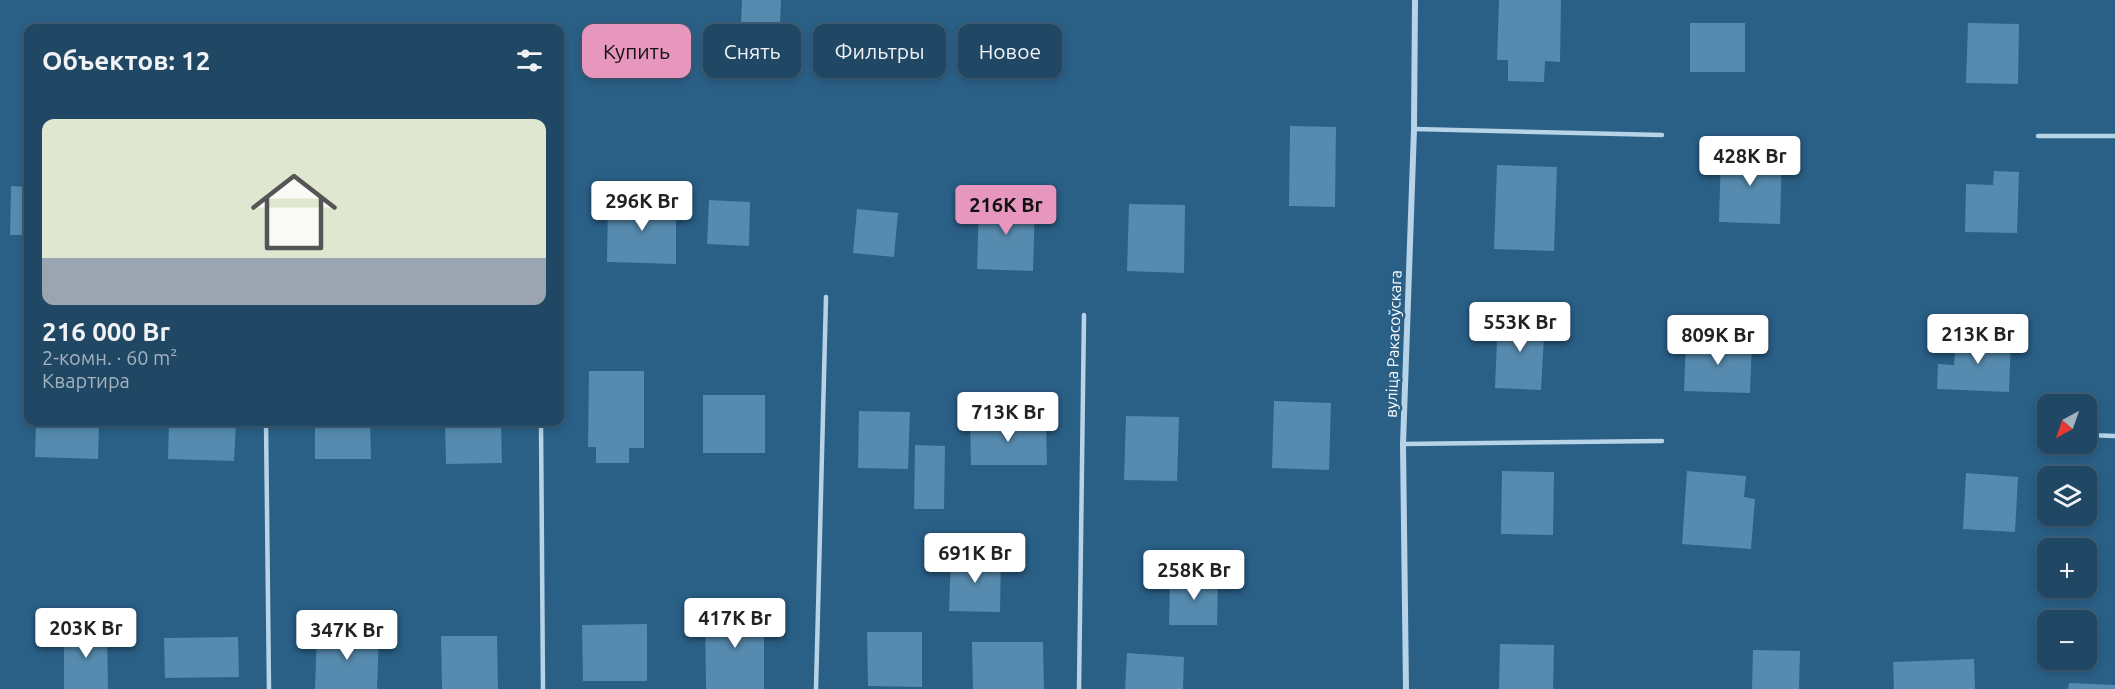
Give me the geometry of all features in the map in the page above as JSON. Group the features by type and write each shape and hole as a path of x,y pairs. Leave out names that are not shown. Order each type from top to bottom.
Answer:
{"street":[{"name":"вуліца Ракасоўскага","path":"1406,689 1404,444 1414,129 1415,0"}],"lane":[{"path":"1414,129 1662,135"},
{"path":"2038,136 2115,136"},
{"path":"816,689 826,297"},
{"path":"1079,689 1084,315"},
{"path":"267,426 269,689"},
{"path":"541,426 543,689"},
{"path":"2097,435 2115,435"},
{"path":"1404,444 1662,441"}],"building":[{"path":"742,0 781,0 780,24 741,23"},
{"path":"1499,0 1561,0 1560,62 1545,61 1544,82 1508,81 1508,60 1497,60"},
{"path":"1690,23 1745,23 1745,72 1690,72"},
{"path":"1968,23 2019,24 2018,84 1966,83"},
{"path":"1290,126 1336,127 1335,207 1289,206"},
{"path":"1721,150 1782,152 1780,224 1719,222"},
{"path":"1497,165 1557,167 1554,251 1494,249"},
{"path":"1994,171 2019,172 2017,233 1965,232 1966,184 1993,185"},
{"path":"11,186 24,187 24,235 10,235"},
{"path":"608,200 676,201 676,264 607,262"},
{"path":"709,200 750,202 749,246 707,244"},
{"path":"979,202 1035,203 1033,271 977,269"},
{"path":"1129,204 1185,205 1184,273 1127,271"},
{"path":"857,209 898,213 894,257 853,253"},
{"path":"1498,317 1545,319 1541,390 1495,388"},
{"path":"1956,334 2011,337 2009,392 1937,389 1938,364 1954,365"},
{"path":"1686,339 1752,341 1750,393 1684,391"},
{"path":"589,371 644,371 644,448 629,448 629,463 596,463 596,447 588,447"},
{"path":"703,395 765,395 765,453 703,453"},
{"path":"1274,401 1331,403 1329,470 1272,468"},
{"path":"859,411 910,412 908,469 858,468"},
{"path":"1126,416 1179,417 1177,481 1124,480"},
{"path":"970,421 1046,421 1047,465 971,465"},
{"path":"36,426 99,426 98,459 35,457"},
{"path":"169,426 236,426 234,461 168,459"},
{"path":"315,426 370,426 371,459 315,459"},
{"path":"445,426 501,426 502,463 446,464"},
{"path":"915,445 945,446 944,509 914,509"},
{"path":"1502,471 1554,472 1553,535 1501,534"},
{"path":"1687,471 1746,476 1744,497 1755,499 1751,549 1682,544"},
{"path":"1966,473 2018,477 2015,532 1963,529"},
{"path":"951,555 1001,556 1000,612 949,611"},
{"path":"1170,578 1218,578 1217,625 1169,625"},
{"path":"705,609 764,609 764,689 706,689"},
{"path":"647,624 647,681 583,681 582,625"},
{"path":"107,629 108,689 64,689 64,630"},
{"path":"317,632 379,635 377,689 315,689"},
{"path":"867,632 922,632 922,687 868,686"},
{"path":"441,636 497,636 498,689 442,689"},
{"path":"238,637 239,677 165,678 164,638"},
{"path":"972,642 1043,642 1044,689 973,689"},
{"path":"1500,644 1554,645 1553,689 1499,689"},
{"path":"1753,650 1800,651 1799,689 1752,689"},
{"path":"1127,653 1184,657 1183,689 1125,689"},
{"path":"1974,659 1975,689 1894,689 1893,662"},
{"path":"2069,683 2115,685 2115,689 2068,689"}]}
